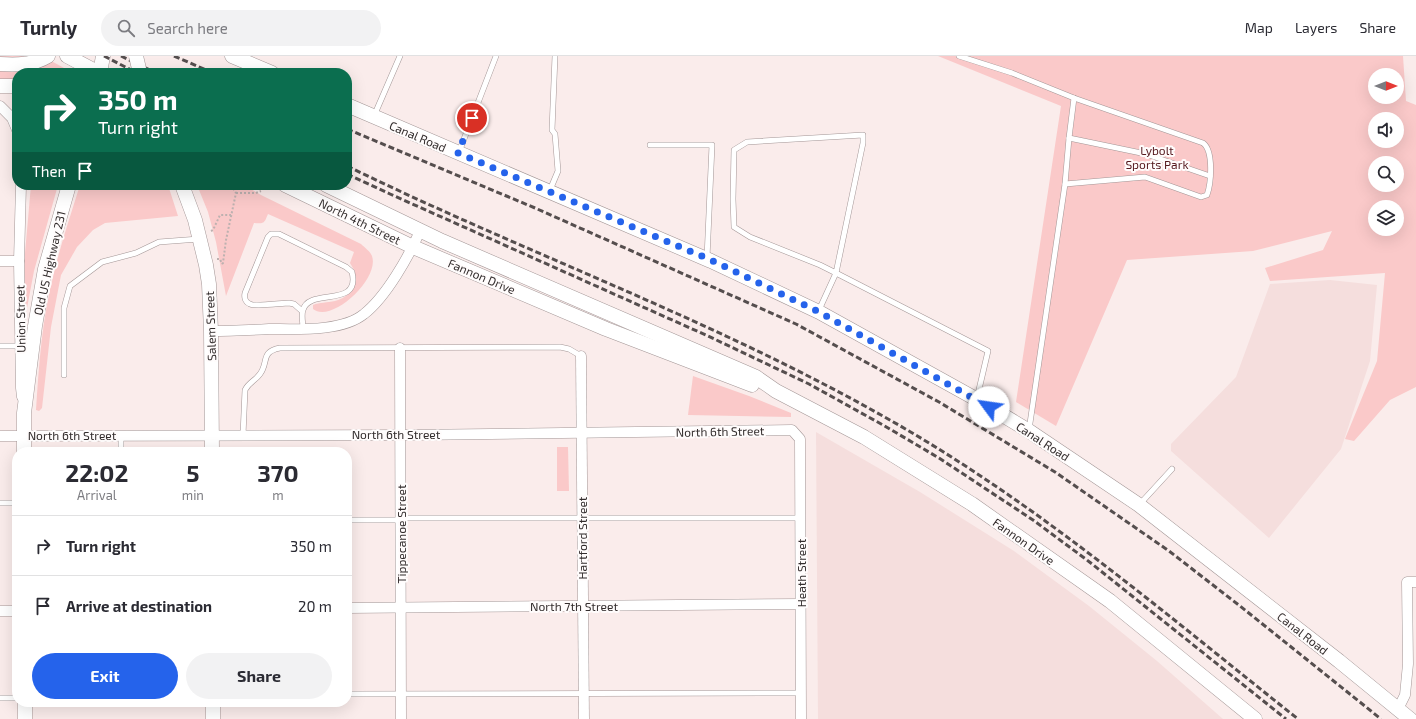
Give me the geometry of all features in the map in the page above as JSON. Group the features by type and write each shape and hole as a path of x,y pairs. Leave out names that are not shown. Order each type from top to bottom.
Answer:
{"main road":[{"path":"0,64 14,65 30,63 48,56"},
{"path":"67,56 90,68"},
{"path":"101,68 103,56"},
{"path":"136,56 139,68"},
{"path":"232,56 260,68"},
{"path":"0,86 12,86"},
{"name":"Canal Road","path":"352,107 706,259 819,312 976,399 1029,431 1139,505 1340,661 1410,719"},
{"name":"Old US Highway 231","path":"24,413 35,326 45,269 68,190"},
{"name":"Salem Street","path":"184,190 205,236 211,331 212,447"},
{"name":"North 4th Street","path":"295,190 413,247"},
{"name":"Fannon Drive","path":"336,190 420,231 756,377 776,391 864,437 972,504 1110,602 1255,719"},
{"name":"Fannon Drive","path":"413,247 606,329 753,386 776,391"},
{"name":"Union Street","path":"21,447 24,435 24,413"},
{"path":"21,707 25,719"},
{"path":"213,707 213,719"}],"street":[{"path":"0,106 12,118"},
{"name":"Union Street","path":"21,190 19,261 20,346 21,388 24,413"},
{"path":"211,331 303,328 332,326 350,322 364,315 377,302 398,272 413,247 420,231"},
{"path":"0,261 19,261"},
{"name":"Tippecanoe Street","path":"400,348 401,719"},
{"name":"Hartford Street","path":"581,356 584,719"},
{"name":"North 6th Street","path":"0,436 581,433 792,430"},
{"name":"Heath Street","path":"792,430 800,439 801,719"},
{"path":"1398,709 1404,695 1412,664 1412,582"},
{"name":"North 7th Street","path":"352,608 800,604"},
{"path":"0,611 12,611"}],"lane":[{"path":"374,117 400,56"},
{"path":"458,153 496,56"},
{"path":"550,192 558,171 555,134 552,130 554,56"},
{"path":"959,56 1012,73 1074,98 1203,143 1209,151 1209,189 1207,195 1201,197 1145,177 1065,184"},
{"path":"1029,431 1065,184 1074,98"},
{"path":"819,312 836,273 863,143 863,135 747,142 734,150 734,227 750,237 820,265 836,273 988,351 976,399"},
{"path":"1069,138 1146,154 1210,176"},
{"path":"650,145 712,145 706,259"},
{"path":"302,310 294,304 289,303 253,305 246,300 245,293 270,234 279,234 346,267 352,272 353,280 351,287 347,292 336,296 312,300 305,306 302,310 303,328"},
{"path":"64,375 64,308 70,286 102,262 136,253 158,242 205,236"},
{"path":"0,346 20,346"},
{"path":"243,435 245,390 248,383 261,373 267,355 272,350 280,348 560,347 569,349 581,356"},
{"path":"121,435 121,447"},
{"path":"1139,505 1172,469"},
{"path":"0,503 12,503"},
{"path":"352,520 801,518"},
{"path":"352,694 801,692"},
{"path":"0,698 12,699"}],"path":[{"path":"220,258 223,264 226,240 236,194 233,190"},
{"path":"236,194 256,194 261,191"},
{"path":"205,236 213,230 220,215 231,215"}],"shaded area":[{"path":"1330,280 1377,285 1370,361 1341,449 1269,538 1171,451 1171,444 1236,377 1270,284"},
{"path":"816,432 920,492 1014,551 1089,606 1157,661 1223,719 818,719"}],"green space":[{"path":"0,56 42,56 64,68 12,68 12,79 0,79"},
{"name":"Lybolt Sports Park","path":"938,56 1403,56 1404,68 1368,68 1368,104 1404,104 1404,71 1406,101 1416,105 1416,387 1390,400 1354,441 1345,439 1377,361 1385,273 1270,281 1265,268 1323,250 1332,231 1253,251 1127,260 1056,426 1016,402 1061,106"},
{"path":"31,190 57,190 34,271 27,308 24,306 25,253"},
{"path":"78,190 170,190 178,216 105,223 93,230 77,247 61,275 51,327 42,408 39,411 36,410 42,341 50,290"},
{"path":"199,190 252,190 361,244 372,256 372,265 369,276 362,287 342,305 331,310 321,312 313,309 313,305 339,300 351,292 355,284 354,271 350,263 354,252 268,214 264,222 254,223 226,296 216,242 208,212"},
{"path":"693,376 791,413 791,417 688,415"},
{"path":"557,447 568,447 569,491 557,491"}],"railway":[{"path":"104,56 127,68"},
{"path":"121,56 146,68"},
{"path":"174,56 202,68"},
{"path":"352,131 535,208 796,324 939,402 1055,472 1169,551 1381,719"},
{"path":"352,168 480,228 616,286 750,347 881,415 937,448 1044,520 1096,558 1298,719"},
{"path":"352,176 708,336 809,384 883,425 939,458 1033,520 1087,560 1286,719"}],"route":[{"path":"472,118 458,153 711,260 819,312 989,407"}]}
